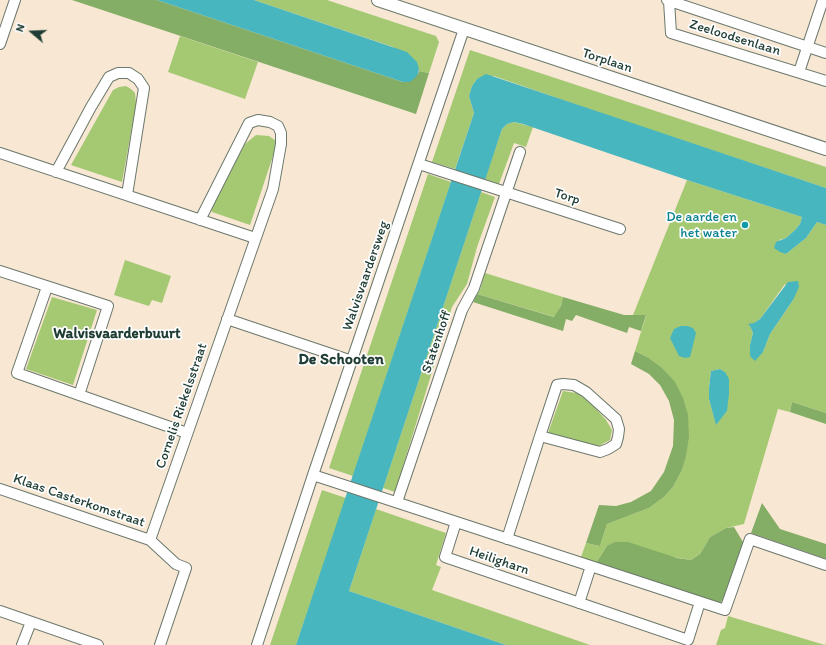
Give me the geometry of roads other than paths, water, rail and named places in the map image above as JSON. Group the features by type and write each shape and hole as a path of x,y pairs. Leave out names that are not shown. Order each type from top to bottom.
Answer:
{"street":[{"path":"1,38 15,0"},
{"name":"Torplaan","path":"378,0 464,30 826,149"},
{"name":"Zeeloodsenlaan","path":"826,54 668,0 671,33 826,81"},
{"path":"799,72 823,0"},
{"name":"Walvisvaardersweg","path":"257,645 464,30"},
{"path":"56,172 109,77 118,73 129,73 138,79 144,88 127,195"},
{"name":"Cornelis Riekelsstraat","path":"150,540 272,189 281,144 281,133 278,126 270,122 258,120 249,123 200,220"},
{"path":"506,192 520,152"},
{"path":"0,153 255,238"},
{"name":"Torp","path":"419,164 620,229"},
{"name":"Statenhoff","path":"393,501 462,310 474,288 506,192"},
{"path":"0,271 108,306 79,395"},
{"path":"47,287 17,373 187,433"},
{"path":"228,319 352,361"},
{"path":"507,538 540,436 557,385 574,385 586,392 616,420 619,429 616,444 600,452 540,436"},
{"name":"Heiligharn","path":"313,475 725,610 750,539 826,565"},
{"name":"Klaas Casterkomstraat","path":"0,489 150,540"},
{"name":"Heiligharn","path":"456,522 445,557 688,640 700,602"},
{"path":"150,540 176,564 186,568 160,645"},
{"path":"579,603 591,566"},
{"path":"0,611 74,641 98,645"},
{"path":"22,645 30,622"}],"water":[{"path":"157,0 254,0 407,52 417,62 419,69 418,74 410,82 403,82"},
{"path":"486,74 826,188 826,225 817,222 806,238 786,254 774,248 776,242 786,238 795,230 800,224 802,217 687,180 523,124 514,122 507,124 502,129 349,591 506,645 296,645 474,113 469,96 472,86 477,79"},
{"path":"798,281 799,287 793,300 770,334 763,352 755,361 750,356 750,345 753,333 748,324 754,323 760,319 788,282"},
{"path":"681,326 693,328 696,333 690,357 685,358 679,356 670,338 674,329"},
{"path":"720,369 725,372 729,379 729,394 727,411 716,425 709,399 709,388 711,371"}],"place":[{"name":"De aarde en het water","path":"745,225"}],"district":[{"name":"Walvisvaarderbuurt","path":"117,334"},
{"name":"De Schooten","path":"341,360"}]}
